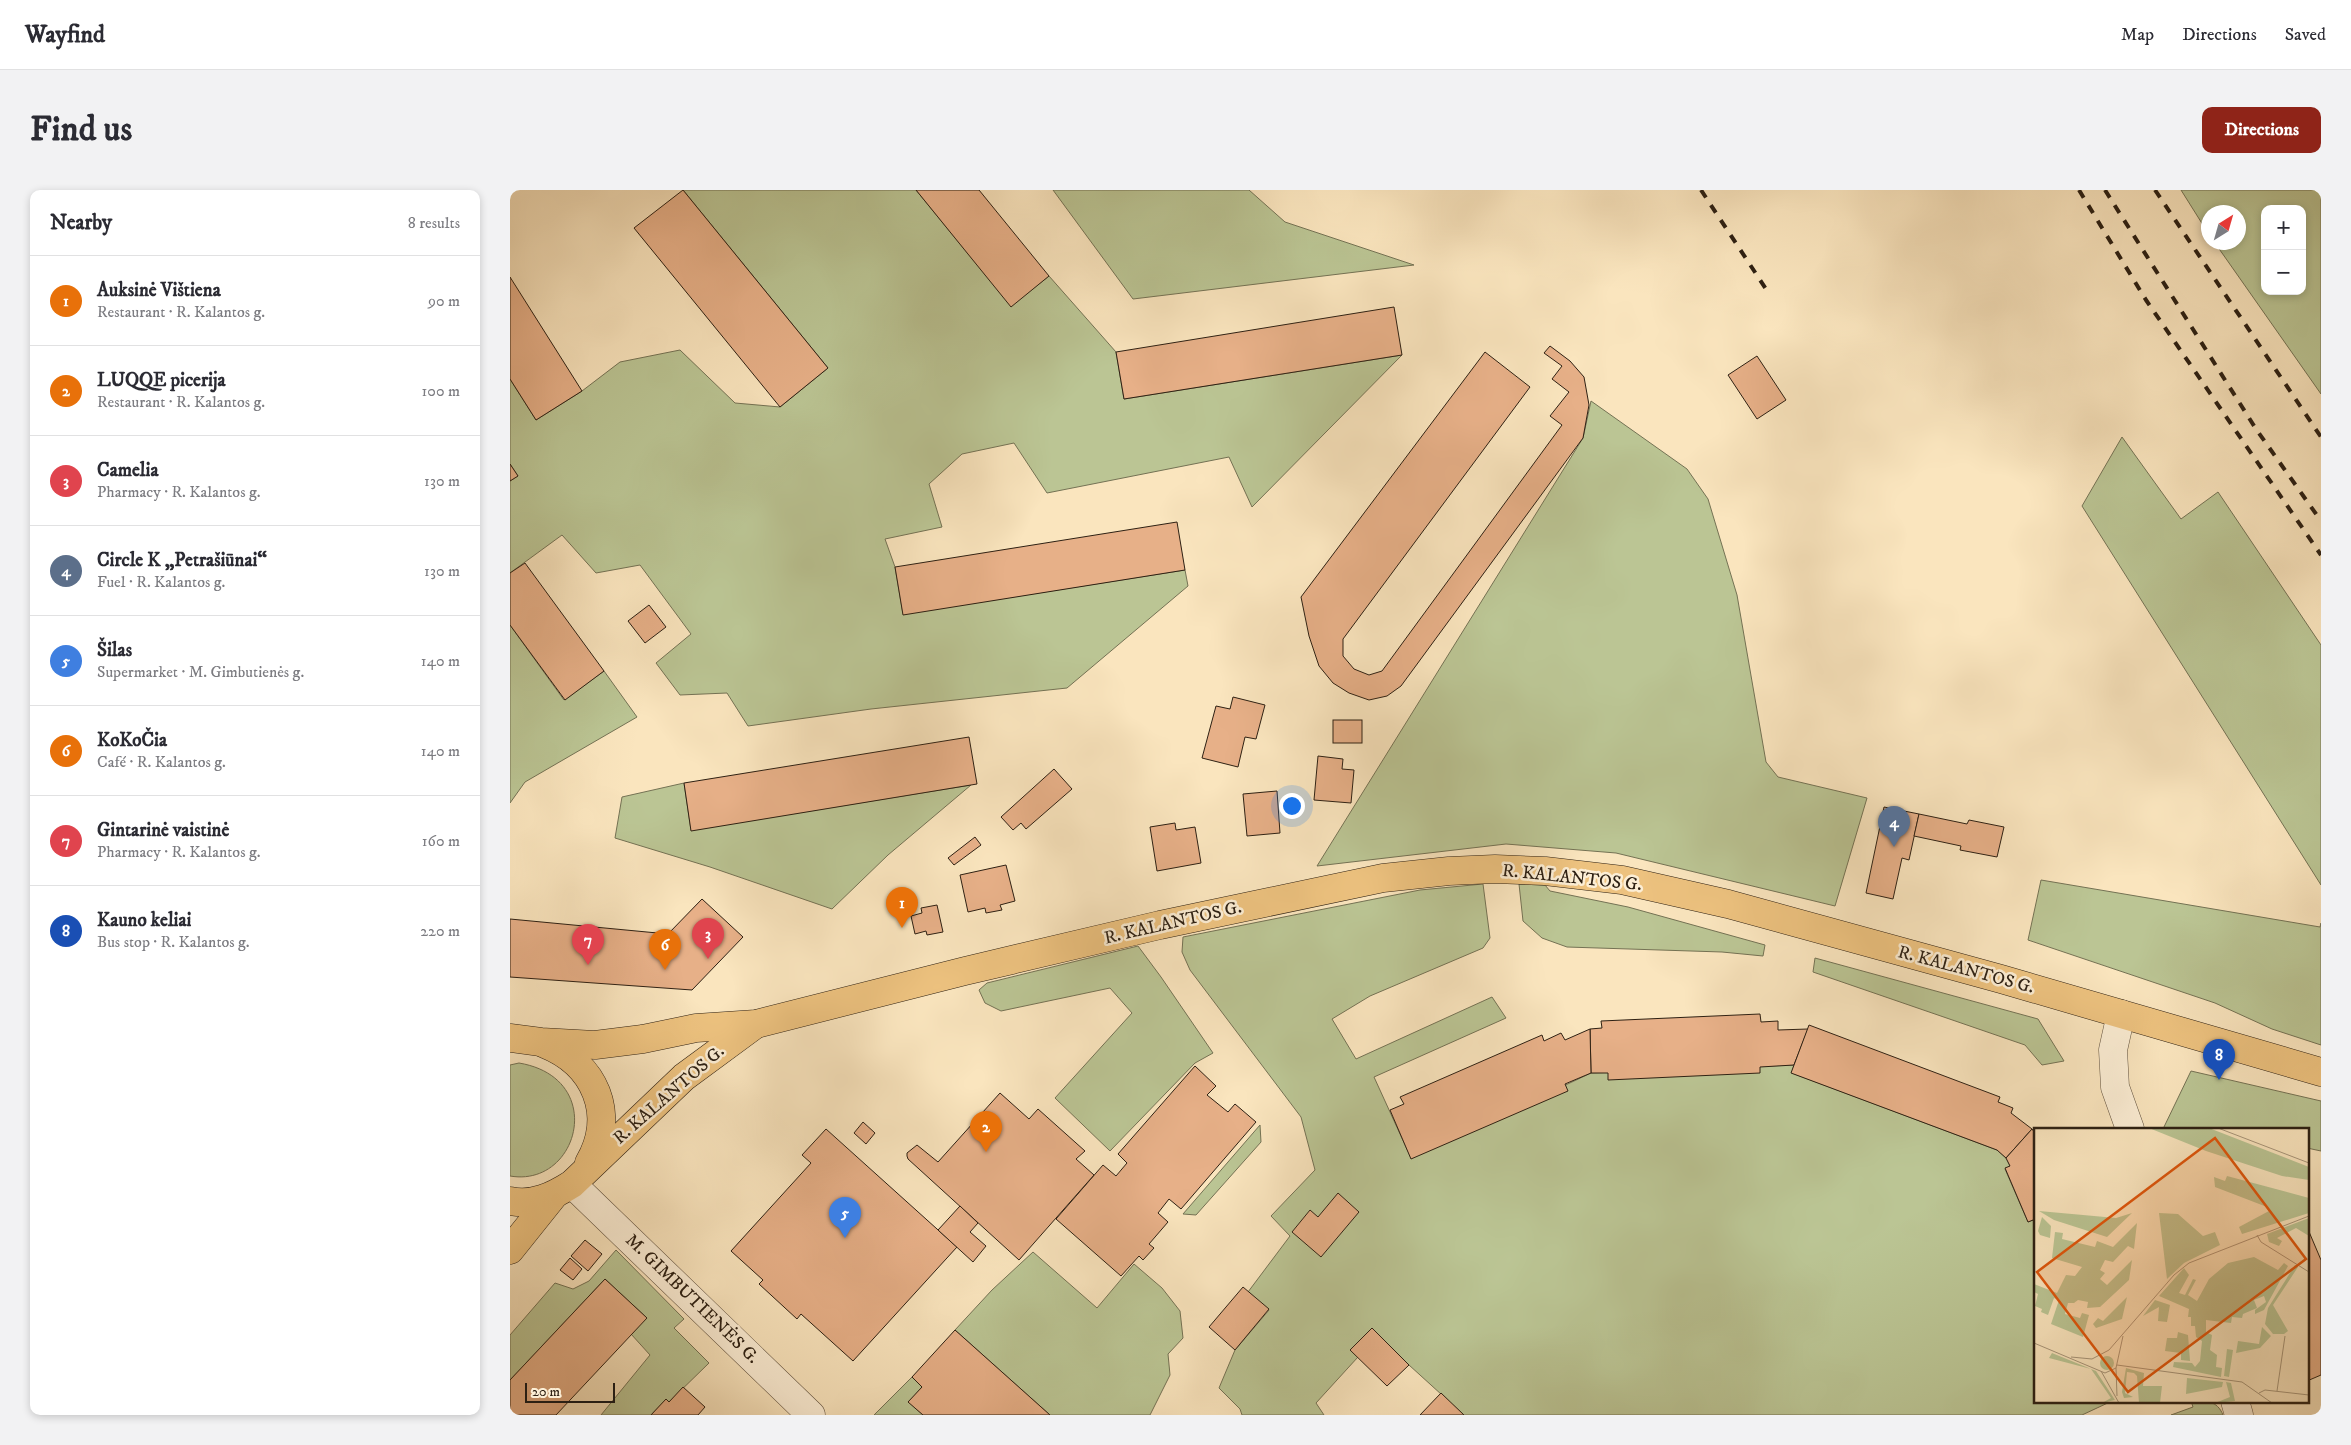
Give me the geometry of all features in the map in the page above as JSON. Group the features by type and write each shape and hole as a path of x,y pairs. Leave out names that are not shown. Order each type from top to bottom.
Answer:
{"main road":[{"name":"R. KALANTOS G.","path":"520,1040 595,1045 644,1039 696,1028 756,1024 789,1014 1039,953 1373,880 1449,871 1495,869 1544,871 1622,880 1718,902 2121,1014 2321,1072"},
{"name":"R. KALANTOS G.","path":"510,1201 535,1201 570,1183 684,1077 756,1024"},
{"name":"R. KALANTOS G.","path":"520,1040 560,1050 576,1061 588,1076 597,1094 601,1114 601,1134 595,1152 570,1183"},
{"path":"510,1250 570,1183"}],"street":[{"path":"2121,1014 2113,1050 2115,1086 2130,1128"},
{"name":"M. GIMBUTIENĖS G.","path":"570,1183 812,1415"},
{"path":"2234,1402 2239,1415"}],"green space":[{"path":"683,190 916,190 1011,306 1049,276 1116,352 1124,399 1402,355 1252,507 1229,457 1047,493 1014,443 962,454 929,484 942,527 885,539 895,567 903,614 1185,570 1188,586 1067,688 871,709 748,726 727,693 680,695 656,663 691,634 640,565 596,573 562,535 510,573 510,481 518,476 510,464 510,379 536,420 582,391 620,362 680,350 735,403 780,407 828,368"},
{"path":"1053,190 1249,190 1285,222 1414,265 1133,299"},
{"path":"2181,190 2321,190 2321,394 2220,250 2246,250 2246,205 2201,205 2201,222"},
{"path":"1591,401 1687,469 1708,499 1737,595 1766,762 1778,777 1867,798 1835,906 1616,853 1506,844 1317,866 1583,438"},
{"path":"2122,437 2181,519 2218,492 2321,645 2321,885 2082,506"},
{"path":"510,625 564,700 604,671 637,717 525,782 510,803"},
{"path":"684,783 691,830 971,785 888,855 832,909 710,867 615,838 622,797"},
{"path":"2041,880 2320,927 2321,923 2321,1045 2272,1029 2215,1003 2028,940"},
{"path":"1483,884 1490,938 1483,948 1370,996 1332,1019 1356,1059 1492,997 1506,1018 1374,1077 1411,1158 1591,1073 1794,1065 1792,1073 1997,1150 2006,1158 2010,1166 2005,1169 2028,1222 2033,1220 2034,1222 2034,1402 2110,1402 2082,1415 1464,1415 1409,1365 1358,1357 1316,1403 1324,1415 1242,1415 1240,1409 1219,1388 1235,1350 1269,1310 1248,1292 1290,1236 1271,1216 1315,1170 1301,1117 1190,970 1182,952 1183,937 1420,890"},
{"path":"1519,884 1545,885 1550,891 1628,907 1765,945 1763,956 1722,952 1567,947 1542,938 1523,921"},
{"path":"1138,946 1213,1053 1195,1063 1110,1151 1055,1098 1132,1013 1110,988 1001,1011 985,1003 979,990 987,983"},
{"path":"1815,958 2038,1019 2064,1061 2042,1065 2025,1045 1813,972"},
{"path":"519,1063 547,1073 565,1089 573,1109 574,1130 567,1149 553,1166 534,1175 510,1176 510,1065"},
{"path":"2191,1071 2321,1101 2321,1151 2308,1148 2308,1128 2163,1128"},
{"path":"1260,1125 1261,1142 1196,1215 1183,1214"},
{"path":"616,1250 684,1319 674,1328 709,1363 669,1402 666,1399 651,1415 601,1415 650,1355 631,1334 646,1317 605,1279 510,1380 510,1335 555,1283 573,1289 589,1281"},
{"path":"1033,1252 1097,1308 1134,1264 1162,1288 1180,1311 1183,1338 1168,1354 1170,1375 1150,1415 1050,1415 955,1330 992,1290"},
{"path":"912,1377 922,1387 909,1402 923,1415 874,1415"},
{"path":"2191,1402 2210,1402 2218,1406 2223,1415 2171,1415 2193,1407"}],"building":[{"path":"683,190 828,368 780,407 634,228"},
{"path":"916,190 979,190 1049,276 1011,307"},
{"path":"510,277 582,391 536,420 510,379"},
{"path":"1394,307 1402,355 1124,399 1116,352"},
{"path":"1550,346 1570,361 1584,377 1589,405 1583,438 1401,686 1387,696 1369,700 1349,693 1333,683 1319,666 1309,636 1301,597 1485,352 1530,387 1343,639 1343,656 1354,669 1369,675 1382,671 1562,425 1550,416 1569,392 1552,379 1562,366 1544,353"},
{"path":"1757,356 1786,400 1757,419 1728,375"},
{"path":"510,464 518,476 510,481"},
{"path":"1177,522 1185,570 903,615 895,567"},
{"path":"525,563 604,671 565,700 510,625 510,573"},
{"path":"649,605 666,627 645,643 628,621"},
{"path":"1233,697 1265,705 1256,739 1245,737 1238,767 1202,758 1216,706 1230,709"},
{"path":"1333,720 1362,720 1362,743 1333,743"},
{"path":"969,737 977,784 691,831 684,783"},
{"path":"1318,756 1343,759 1342,769 1354,770 1351,803 1314,800"},
{"path":"1054,769 1072,789 1026,829 1021,823 1013,830 1001,817"},
{"path":"1277,791 1280,833 1247,836 1243,794"},
{"path":"1884,807 1919,814 1909,860 1902,858 1893,899 1866,893"},
{"path":"1919,814 1967,824 1969,820 2004,827 1997,857 1960,850 1961,846 1914,836"},
{"path":"1175,823 1176,830 1195,827 1201,863 1157,871 1150,827"},
{"path":"975,837 981,845 954,865 948,858"},
{"path":"1006,865 1015,901 1000,905 1002,910 986,913 985,908 968,912 960,875"},
{"path":"702,899 743,937 692,990 510,977 510,919 668,934"},
{"path":"937,905 943,932 927,935 926,931 915,934 911,916 922,913 921,908"},
{"path":"1760,1014 1761,1022 1778,1021 1778,1030 1808,1029 1794,1065 1760,1067 1760,1073 1608,1080 1608,1073 1591,1073 1590,1029 1602,1028 1601,1021"},
{"path":"1809,1025 2000,1097 1998,1102 2013,1108 2011,1113 2032,1129 2006,1158 1997,1150 1791,1073"},
{"path":"1590,1029 1591,1073 1565,1084 1568,1091 1411,1159 1390,1110 1404,1104 1400,1097 1542,1035 1544,1041 1561,1033 1565,1040"},
{"path":"1195,1066 1216,1086 1207,1095 1228,1112 1235,1104 1256,1122 1181,1209 1169,1199 1158,1213 1168,1222 1149,1244 1154,1248 1143,1260 1139,1256 1121,1276 1056,1219 1103,1165 1116,1176 1127,1163 1118,1154"},
{"path":"1000,1093 1029,1119 1038,1109 1085,1151 1076,1159 1094,1175 1019,1260 908,1159 907,1156 907,1153 917,1145 938,1162"},
{"path":"863,1122 875,1133 866,1144 854,1133"},
{"path":"826,1129 957,1247 853,1361 801,1314 797,1319 759,1284 763,1280 731,1251 811,1163 802,1155"},
{"path":"2032,1129 2034,1132 2034,1222 2033,1220 2028,1222 2005,1168 2010,1166 2006,1158"},
{"path":"1338,1193 1359,1212 1321,1257 1292,1232 1310,1210 1318,1217"},
{"path":"960,1206 978,1223 970,1232 986,1246 973,1262 938,1230"},
{"path":"2308,1229 2321,1260 2321,1375 2308,1381"},
{"path":"585,1240 602,1254 588,1271 571,1256"},
{"path":"570,1258 582,1269 573,1280 560,1270"},
{"path":"605,1279 647,1318 556,1415 510,1415 510,1380"},
{"path":"1243,1287 1269,1309 1235,1350 1209,1327"},
{"path":"1372,1328 1409,1365 1387,1386 1350,1350"},
{"path":"955,1330 1050,1415 923,1415 908,1402 922,1387 912,1377"},
{"path":"683,1387 705,1407 698,1415 651,1415 666,1399 669,1402"},
{"path":"1441,1393 1464,1415 1420,1415"}],"railway":[{"path":"1701,190 1766,289"},
{"path":"2079,190 2146,300 2321,555"},
{"path":"2105,190 2256,429 2321,521"},
{"path":"2155,190 2321,437"}],"place":[{"name":"Circle K „Petrašiūnai“","path":"1894,847"},
{"name":"Auksinė Vištiena","path":"902,928"},
{"name":"Camelia","path":"708,959"},
{"name":"Gintarinė vaistinė","path":"588,965"},
{"name":"KoKoČia","path":"665,970"},
{"name":"Kauno keliai","path":"2219,1080"},
{"name":"LUQQE picerija","path":"986,1152"},
{"name":"Šilas","path":"845,1238"}]}
